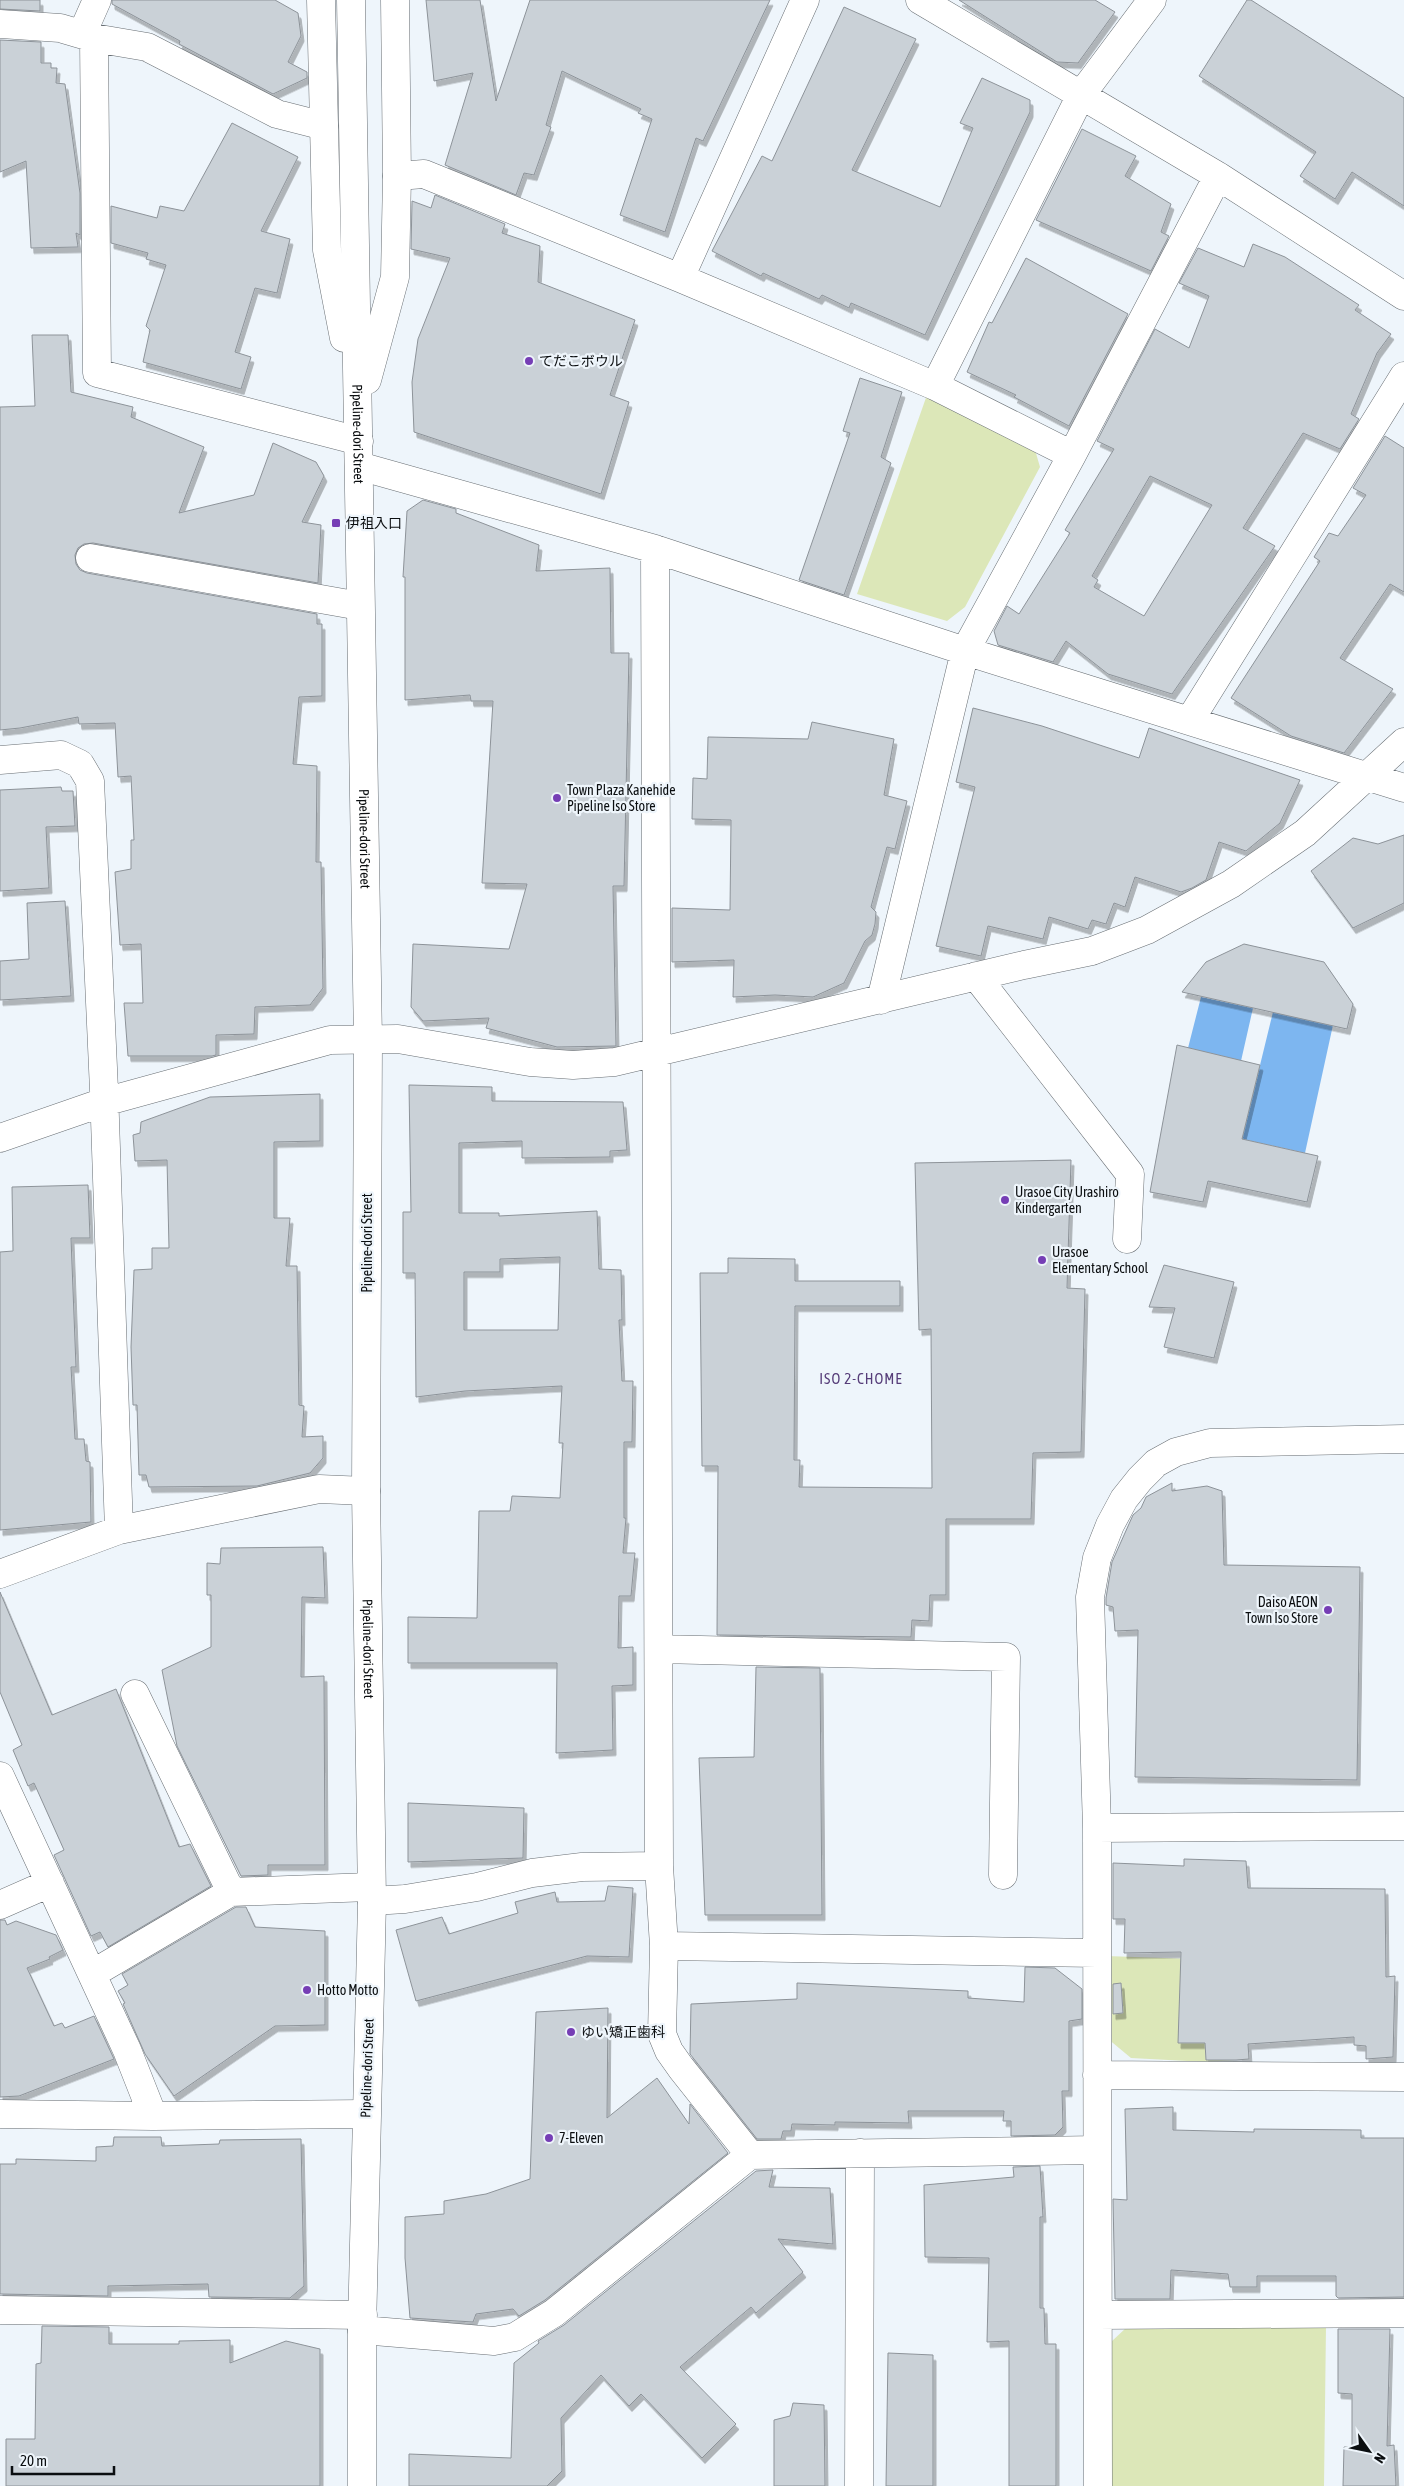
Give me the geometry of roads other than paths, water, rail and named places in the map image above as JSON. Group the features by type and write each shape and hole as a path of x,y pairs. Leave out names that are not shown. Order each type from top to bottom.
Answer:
{"street":[{"path":"96,0 88,36 97,373 359,454 965,651 1404,788"},
{"path":"321,0 327,250 358,411"},
{"name":"Pipeline-dori Street","path":"351,0 368,1041 366,1491 371,1894 362,2323 362,2486"},
{"path":"358,411 395,276 397,176 395,0"},
{"path":"680,278 806,0"},
{"path":"920,0 1218,176 1404,296"},
{"path":"935,386 1081,95 1152,0"},
{"path":"0,24 60,28 88,36 147,47 277,114 324,126"},
{"path":"397,176 424,174 680,278 935,386 1072,454"},
{"path":"880,1000 965,651 1072,454 1218,176"},
{"path":"1190,720 1404,376"},
{"path":"655,549 659,1866 664,1946 662,2034 669,2051 681,2068 750,2155"},
{"path":"90,558 360,606"},
{"path":"0,1138 104,1102 330,1040 368,1041 398,1039 530,1062 573,1065 615,1062 976,976 1092,951 1147,930 1231,884 1305,833 1404,742"},
{"path":"0,760 61,755 80,764 90,780 104,1102 119,1530"},
{"path":"976,976 1130,1174 1126,1240"},
{"path":"1098,2486 1097,1828 1090,1597 1097,1558 1110,1525 1124,1500 1140,1479 1156,1463 1176,1452 1210,1443 1404,1439"},
{"path":"0,1574 119,1530 319,1489 366,1491"},
{"path":"659,1649 1006,1657 1003,1875"},
{"path":"135,1694 231,1892"},
{"path":"0,1776 127,2050 153,2116"},
{"path":"1097,1828 1404,1826"},
{"path":"92,1974 231,1892 371,1894 405,1899 477,1887 532,1873 582,1867 659,1866"},
{"path":"0,1905 50,1883"},
{"path":"664,1946 1097,1953"},
{"path":"1098,2075 1404,2077"},
{"path":"0,2114 153,2116 366,2114"},
{"path":"0,2310 362,2323 494,2341 515,2337 554,2313 750,2155 1097,2150"},
{"path":"859,2486 860,2154"},
{"path":"1098,2315 1404,2313"}],"water":[{"path":"1201,997 1253,1008 1241,1061 1188,1048"},
{"path":"1273,1012 1333,1025 1305,1153 1242,1139"}],"place":[{"name":"てだこボウル","path":"529,361"},
{"name":"伊祖入口","path":"336,523"},
{"name":"Town Plaza Kanehide Pipeline Iso Store","path":"557,798"},
{"name":"Urasoe City Urashiro Kindergarten","path":"1005,1200"},
{"name":"Urasoe Elementary School","path":"1042,1260"},
{"name":"Daiso AEON Town Iso Store","path":"1328,1610"},
{"name":"Hotto Motto","path":"307,1990"},
{"name":"ゆい矯正歯科","path":"571,2032"},
{"name":"7-Eleven","path":"549,2138"}],"district":[{"name":"ISO 2-CHOME","path":"861,1378"}]}
